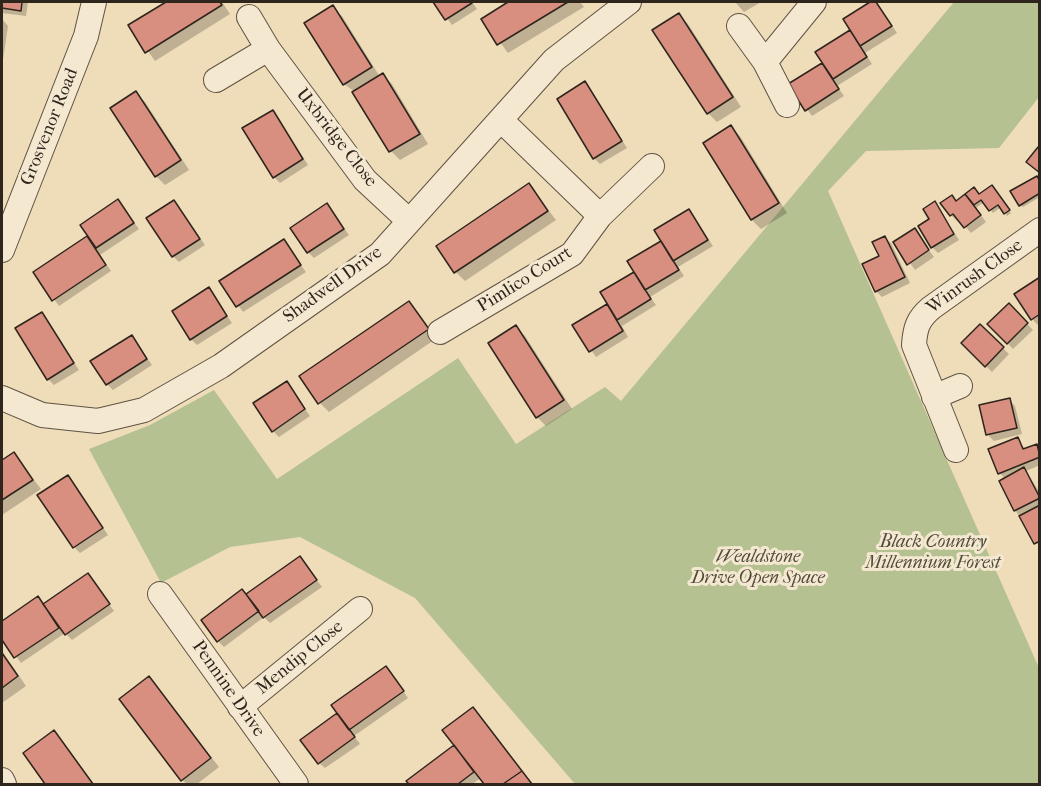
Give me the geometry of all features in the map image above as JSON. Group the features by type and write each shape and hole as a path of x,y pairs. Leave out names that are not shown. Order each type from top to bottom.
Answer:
{"street":[{"name":"Grosvenor Road","path":"2,250 86,36 94,2"},
{"path":"765,62 814,2"},
{"name":"Shadwell Drive","path":"2,398 42,415 98,421 144,410 221,366 380,254 554,60 617,5"},
{"name":"Uxbridge Close","path":"249,17 268,49 365,180 409,222"},
{"path":"739,26 765,62 787,105"},
{"path":"216,80 268,49"},
{"path":"501,120 600,216"},
{"name":"Pimlico Court","path":"440,332 573,254 600,216 652,166"},
{"name":"Winrush Close","path":"956,450 914,345 915,329 920,318 1040,230"},
{"path":"934,397 960,386"},
{"name":"Pennine Drive","path":"160,594 296,784"},
{"name":"Mendip Close","path":"240,707 360,609"},
{"path":"2,780 4,784"}],"green space":[{"name":"Wealdstone Drive Open Space","path":"954,2 1039,2 1039,97 999,148 866,151 828,191 1039,668 1039,784 575,784 415,598 300,537 230,547 161,583 89,449 150,425 214,390 277,479 458,358 516,444 605,387 621,401"}],"building":[{"path":"2,2 22,2 21,11 2,8"},
{"path":"166,2 220,2 222,5 145,53 128,25"},
{"path":"433,2 471,2 472,3 445,20"},
{"path":"508,2 568,2 497,45 481,19"},
{"path":"870,2 876,2 892,26 860,46 843,19"},
{"path":"333,5 372,67 343,85 304,23"},
{"path":"679,13 733,97 707,114 652,30"},
{"path":"850,30 867,57 833,79 815,52"},
{"path":"822,63 839,89 805,111 788,84"},
{"path":"383,73 420,134 389,152 352,92"},
{"path":"585,81 622,141 593,159 557,99"},
{"path":"136,91 181,160 155,177 110,108"},
{"path":"273,110 303,159 273,178 242,128"},
{"path":"731,125 779,203 751,220 703,143"},
{"path":"1038,147 1040,148 1040,173 1026,162"},
{"path":"1037,176 1040,181 1040,193 1019,206 1010,191"},
{"path":"529,183 548,211 454,273 436,246"},
{"path":"992,185 1010,210 1004,214 998,205 989,211 981,200 974,205 965,194 974,187 979,194"},
{"path":"965,194 981,215 964,228 940,203 952,195 956,201"},
{"path":"118,199 134,223 96,248 80,225"},
{"path":"174,200 200,239 172,257 146,218"},
{"path":"935,201 954,234 931,248 918,226 929,219 923,209"},
{"path":"327,203 344,229 307,253 290,228"},
{"path":"689,209 708,240 673,261 654,230"},
{"path":"915,228 929,250 907,265 893,242"},
{"path":"87,236 106,265 52,301 33,272"},
{"path":"885,236 905,277 875,292 862,264 879,256 872,242"},
{"path":"284,239 301,265 236,307 219,281"},
{"path":"661,241 679,270 645,290 627,261"},
{"path":"634,272 651,299 617,320 600,292"},
{"path":"1040,277 1040,314 1031,320 1014,294"},
{"path":"209,287 227,316 190,340 172,311"},
{"path":"409,301 429,329 318,404 299,376"},
{"path":"1009,303 1028,323 1007,344 987,324"},
{"path":"607,304 623,331 589,352 572,325"},
{"path":"42,312 74,363 47,380 15,328"},
{"path":"980,324 1004,347 985,367 961,343"},
{"path":"516,325 564,400 536,418 488,343"},
{"path":"132,335 147,359 106,385 90,361"},
{"path":"287,381 305,409 272,432 253,403"},
{"path":"1010,398 1017,428 986,435 979,405"},
{"path":"1018,437 1023,449 1037,444 1040,457 998,474 988,449"},
{"path":"14,452 33,480 2,500 2,460"},
{"path":"1024,467 1040,498 1014,511 999,481"},
{"path":"68,475 103,528 73,548 37,495"},
{"path":"1040,505 1040,541 1034,544 1019,516"},
{"path":"300,556 317,580 263,618 246,594"},
{"path":"88,573 110,604 65,635 43,604"},
{"path":"242,589 259,611 217,642 201,620"},
{"path":"38,596 59,628 14,658 2,640 2,621"},
{"path":"2,653 18,676 2,688"},
{"path":"386,666 404,691 349,730 331,705"},
{"path":"149,676 211,758 181,781 119,699"},
{"path":"473,707 522,771 503,784 484,784 442,730"},
{"path":"337,713 355,737 318,764 300,740"},
{"path":"54,730 93,784 45,784 23,753"},
{"path":"454,745 474,772 458,784 409,784 406,781"},
{"path":"522,771 532,784 503,784"}],"park label":[{"name":"Black Country Millennium Forest","path":"933,553"}]}
